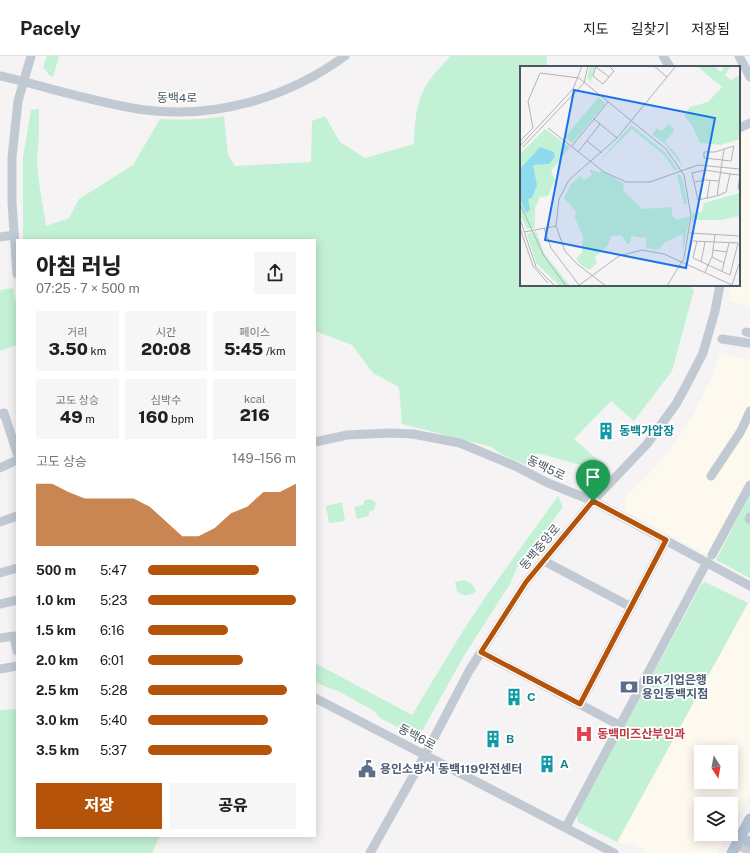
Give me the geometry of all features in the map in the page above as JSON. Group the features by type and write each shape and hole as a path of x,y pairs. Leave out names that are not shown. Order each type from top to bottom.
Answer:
{"main road":[{"path":"732,853 750,819"}],"street":[{"path":"16,261 12,203 12,157 18,101 25,82 31,56"},
{"name":"동백4로","path":"0,76 124,106 146,110 185,112 223,108 276,94 322,72 345,56"},
{"path":"739,56 750,77"},
{"path":"740,128 750,123"},
{"path":"0,237 14,235"},
{"name":"동백중앙로","path":"370,853 425,755 469,671 526,582 593,501 647,444 664,422 696,369 707,342 720,286"},
{"path":"722,339 749,338"},
{"path":"711,476 741,430 750,411"},
{"path":"0,414 4,413 16,450"},
{"name":"동백5로","path":"316,442 347,435 389,433 412,434 460,443 513,465 548,483 593,501 666,540 709,559 750,586"},
{"path":"0,468 16,460"},
{"path":"566,827 619,725 750,486"},
{"path":"0,522 16,516"},
{"path":"580,704 666,540"},
{"path":"544,561 631,607"},
{"path":"0,573 16,568"},
{"path":"0,604 16,600"},
{"path":"0,638 14,636 16,646"},
{"path":"481,652 619,725"},
{"path":"0,669 16,666"},
{"name":"동백6로","path":"316,699 614,853"}],"shaded area":[{"path":"750,130 750,307 728,300 731,286 740,286 740,134"},
{"path":"720,352 750,360 750,494 716,560 628,512 624,497 646,477 662,459 693,415 712,377"},
{"path":"748,603 750,604 750,794 738,815 738,797 694,797 694,841 724,841 717,853 650,853 634,844 624,845 617,842"}],"green space":[{"path":"47,56 59,56 53,77 49,75 43,67"},
{"path":"450,56 547,56 546,66 520,66 520,286 688,286 694,290 672,371 634,421 611,401 574,439 598,460 596,467 577,464 537,453 528,466 501,454 492,447 402,424 399,387 373,373 352,345 316,331 316,239 23,239 23,157 31,110 39,109 37,160 46,226 69,218 79,199 133,165 160,119 176,120 224,116 228,155 235,166 311,162 312,121 325,116 340,142 365,158 414,144 419,101 431,78"},
{"path":"13,288 16,302 16,345 0,351 0,293 1,290"},
{"path":"750,494 750,578 716,560"},
{"path":"558,496 563,507 517,568 510,584 465,654 422,731 409,733 380,718 374,711 338,691 316,682 316,664 412,715 486,596"},
{"path":"371,499 376,503 374,510 369,512 369,516 357,519 354,507 363,505 365,500"},
{"path":"342,502 345,521 329,523 326,506"},
{"path":"465,580 472,584 476,591 464,595 458,592 455,582"},
{"path":"705,582 748,603 617,842 578,822 577,814 701,585"},
{"path":"16,709 16,837 160,837 152,853 0,853 0,710"}],"tunnel":[{"path":"744,853 749,842"}],"place":[{"name":"동백가압장","path":"606,431"},
{"name":"IBK기업은행 용인동백지점","path":"629,687"},
{"name":"C","path":"514,697"},
{"name":"동백미즈산부인과","path":"584,734"},
{"name":"B","path":"493,739"},
{"name":"A","path":"547,764"},
{"name":"용인소방서 동백119안전센터","path":"367,769"}],"route":[{"path":"593,501 666,540 580,704 481,652 526,582 593,501"}]}
